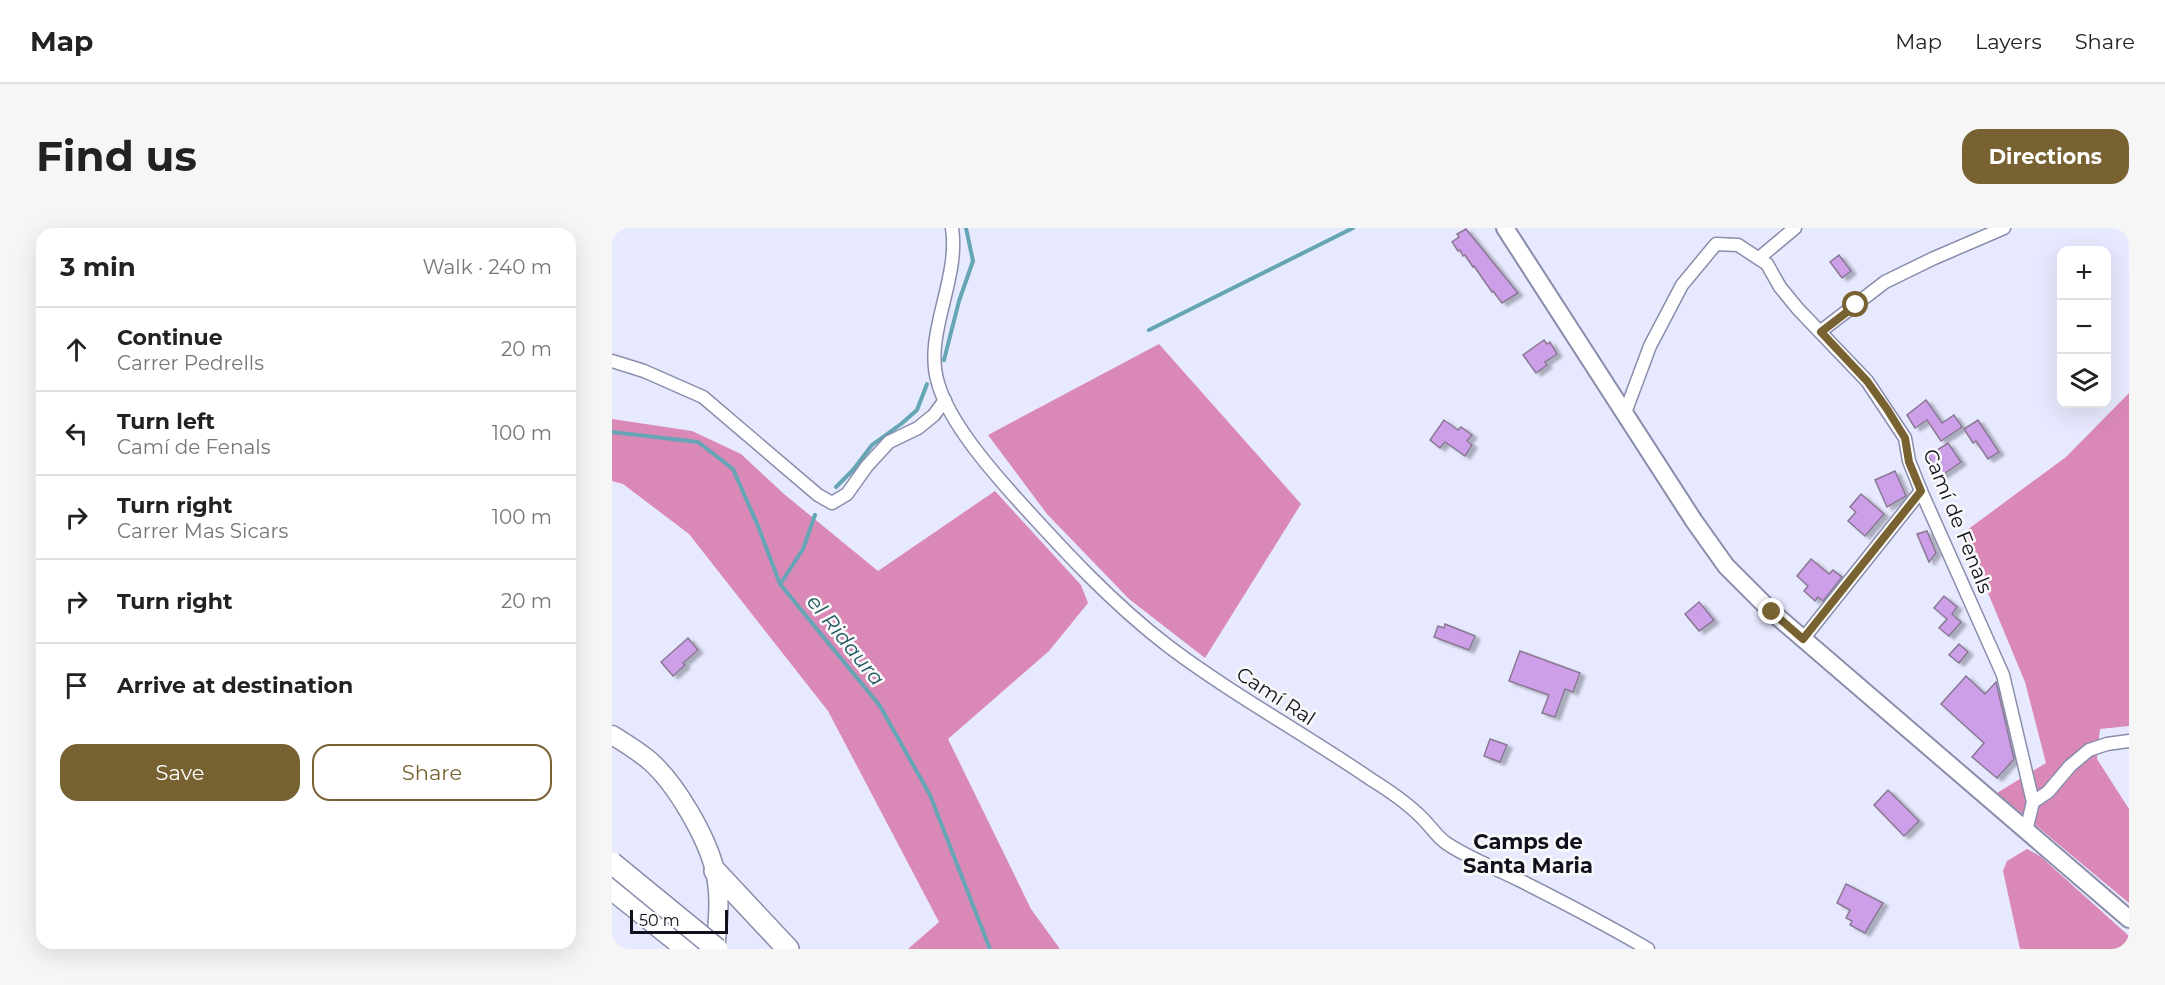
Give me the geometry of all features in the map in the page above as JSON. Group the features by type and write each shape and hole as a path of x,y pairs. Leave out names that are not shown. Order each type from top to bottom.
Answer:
{"highway":[{"path":"612,864 716,949"},
{"path":"715,871 788,949"},
{"path":"612,889 687,949"}],"main road":[{"path":"612,735 651,762 664,776 681,799 700,832 715,871 718,902 716,949"}],"street":[{"name":"Camí Ral","path":"952,228 952,258 946,296 935,337 934,360 938,382 945,400 967,438 995,475 1096,585 1207,675 1373,780 1419,815 1444,842 1594,917 1648,949"},
{"path":"1505,228 1694,522 1726,566 1772,612 2129,919"},
{"path":"1759,258 1795,228"},
{"path":"1821,332 1885,282 2004,228"},
{"name":"Camí de Fenals","path":"1625,413 1650,346 1682,285 1716,244 1738,244 1767,264 1798,309 1867,381 1905,438 1909,462 2003,675 2033,802 2026,831"},
{"path":"612,361 644,371 704,397 818,495 832,503 847,494 867,466 889,442 918,428 934,415 945,400"},
{"path":"1803,639 1921,491"},
{"path":"612,723 628,744"},
{"path":"2033,802 2048,792 2070,766 2089,750 2107,744 2129,741"}],"shaded area":[{"path":"1159,344 1301,504 1205,658 1129,599 1047,514 988,435"},
{"path":"2129,393 2129,726 2100,729 2097,759 2129,809 2129,903 1997,793 2046,763 2025,682 1963,533 2066,457"},
{"path":"612,419 692,431 741,454 784,494 878,571 995,491 1081,585 1088,603 1049,651 948,739 1031,909 1060,949 908,949 939,922 828,711 689,534 623,484 612,481"},
{"path":"2027,849 2040,856 2129,936 2129,949 2020,949 2003,871 2007,861"}],"building":[{"path":"1466,229 1518,293 1502,303 1465,255 1463,256 1460,250 1458,251 1452,242 1459,237 1457,234"},
{"path":"1839,255 1851,271 1842,278 1830,262"},
{"path":"1544,340 1547,344 1550,342 1557,354 1545,362 1547,365 1536,373 1523,355"},
{"path":"1926,400 1942,423 1954,415 1962,427 1941,441 1927,420 1915,428 1907,415"},
{"path":"1444,420 1458,430 1461,427 1472,435 1467,441 1472,445 1465,456 1445,442 1440,448 1430,440"},
{"path":"1978,420 1999,452 1988,459 1976,441 1973,443 1964,429"},
{"path":"1948,443 1961,462 1941,476 1928,456"},
{"path":"1895,471 1906,496 1887,507 1875,480"},
{"path":"1861,494 1884,514 1865,536 1848,521 1856,512 1850,507"},
{"path":"1927,531 1936,553 1929,562 1917,534"},
{"path":"1811,559 1829,574 1833,570 1842,577 1823,601 1818,597 1815,601 1804,591 1808,586 1797,576"},
{"path":"1944,596 1957,607 1952,614 1961,622 1949,636 1939,628 1947,619 1934,608"},
{"path":"1699,602 1714,620 1699,631 1685,614"},
{"path":"1445,624 1475,636 1469,650 1434,637 1438,626 1444,628"},
{"path":"688,638 698,650 683,663 685,665 673,676 661,662"},
{"path":"1959,644 1968,652 1959,663 1949,655"},
{"path":"1520,651 1580,673 1573,692 1565,689 1555,717 1542,713 1549,695 1509,681"},
{"path":"1966,676 1985,694 1996,682 2014,759 1997,778 1972,757 1984,743 1941,704"},
{"path":"1490,739 1507,745 1500,762 1484,756"},
{"path":"1888,790 1919,821 1904,836 1874,805"},
{"path":"1846,884 1883,903 1865,933 1850,925 1852,921 1846,918 1850,910 1837,903"}],"waterway":[{"path":"944,360 959,301 973,261 966,228"},
{"path":"1149,330 1353,228"},
{"path":"836,487 853,470 872,445 917,410 927,384"},
{"name":"el Ridaura","path":"612,432 698,442 733,469 780,584 880,706 930,795 990,949"},
{"path":"781,583 803,549 815,515"}],"district":[{"name":"Camps de Santa Maria","path":"1528,853"}],"route":[{"path":"1772,612 1803,639 1921,491 1909,462 1905,438 1887,409 1867,381 1821,332 1856,305"}]}
